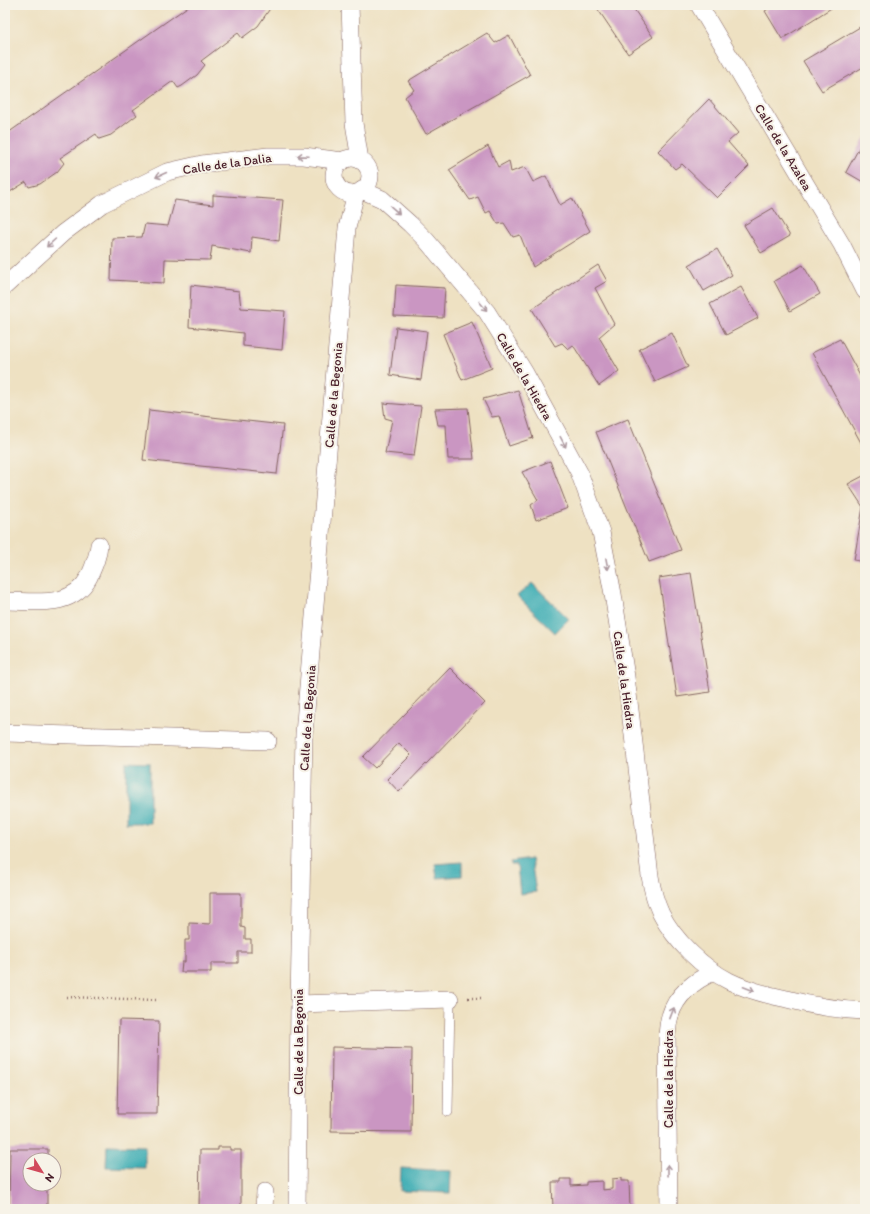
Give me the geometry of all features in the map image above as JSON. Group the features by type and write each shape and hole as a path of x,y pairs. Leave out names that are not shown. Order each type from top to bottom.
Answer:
{"street":[{"path":"349,160 354,123 350,5"},
{"name":"Calle de la Azalea","path":"699,5 842,245 865,291"},
{"name":"Calle de la Dalia","path":"5,286 63,233 97,208 131,189 167,172 202,164 268,156 304,156 349,160"},
{"path":"349,160 367,166 370,175 368,184 353,191 337,187 334,178 336,168 349,160"},
{"name":"Calle de la Begonia","path":"297,1209 298,1004 304,734 347,228 353,191"},
{"name":"Calle de la Hiedra","path":"353,191 382,200 410,224 488,312 525,372 579,472 601,532 614,594 626,677 653,895 661,914 683,945 699,961 714,972 705,976 686,990 670,1016 667,1034 669,1209"},
{"path":"5,601 54,602 73,595 84,586 98,558 99,545"},
{"path":"5,733 268,741"},
{"path":"714,972 729,981 757,992 815,1006 865,1011"},
{"path":"298,1004 450,1000"}],"lane":[{"path":"448,1112 450,1000"}],"path":[{"path":"67,997 158,1000"}],"water":[{"path":"532,583 569,619 555,633 517,596"},
{"path":"126,762 150,763 150,823 126,823"},
{"path":"531,859 536,892 520,894 517,865 511,865 511,862"},
{"path":"462,862 462,876 437,878 435,864"},
{"path":"107,1145 145,1146 145,1168 106,1167"},
{"path":"401,1168 451,1171 450,1193 400,1191"}],"building":[{"path":"190,5 270,5 269,10 258,26 242,38 238,33 201,61 205,65 197,75 182,86 178,88 173,81 133,110 137,115 111,135 99,139 96,134 60,158 64,163 57,172 40,184 29,187 26,182 5,195 5,135"},
{"path":"595,5 631,5 653,37 628,54"},
{"path":"774,5 836,5 782,39 765,11"},
{"path":"865,24 865,66 822,91 803,61"},
{"path":"487,33 495,43 509,35 530,75 426,134 405,97 414,90 408,81"},
{"path":"709,99 738,133 728,142 749,166 717,198 682,164 675,169 658,151"},
{"path":"865,137 865,183 846,172"},
{"path":"488,146 498,167 509,161 511,172 525,167 533,182 546,176 560,205 572,198 590,231 533,267 520,235 513,237 504,223 498,224 490,211 486,213 478,197 470,200 449,170"},
{"path":"213,195 283,200 279,241 252,237 251,253 212,246 210,260 165,259 164,283 111,280 112,238 142,237 145,224 168,226 175,200 213,205"},
{"path":"773,208 790,236 761,253 744,225"},
{"path":"717,249 732,275 704,291 689,265"},
{"path":"598,265 607,281 595,288 614,324 599,337 619,371 599,386 573,345 568,349 562,343 555,346 532,309"},
{"path":"803,265 820,294 790,311 774,281"},
{"path":"191,285 239,291 241,308 285,311 282,350 243,346 243,333 189,327"},
{"path":"396,285 445,288 443,318 394,316"},
{"path":"741,287 758,318 726,335 710,304"},
{"path":"472,322 492,368 462,380 443,334"},
{"path":"396,327 427,331 421,380 390,375"},
{"path":"672,333 688,367 655,382 639,349"},
{"path":"840,339 865,385 865,450 812,353"},
{"path":"518,390 533,438 509,446 499,416 492,417 483,399"},
{"path":"383,403 421,406 414,456 385,453 392,420 385,418"},
{"path":"468,408 474,459 448,459 446,425 438,425 435,409"},
{"path":"149,410 283,425 277,474 143,460"},
{"path":"628,419 681,550 649,562 596,432"},
{"path":"550,461 568,508 536,520 531,505 538,500 522,472"},
{"path":"865,475 865,562 854,560 863,507 848,484"},
{"path":"691,573 710,692 677,697 659,578"},
{"path":"450,668 485,703 399,792 387,779 411,755 399,743 375,768 363,757"},
{"path":"210,893 241,893 241,927 245,928 245,939 251,939 251,952 238,952 238,963 211,963 211,972 181,972 182,962 185,962 185,940 189,940 189,923 210,924"},
{"path":"119,1020 159,1021 157,1114 117,1114"},
{"path":"332,1047 412,1049 411,1132 331,1131"},
{"path":"218,1147 230,1147 230,1150 241,1150 241,1209 199,1209 200,1150 218,1150"},
{"path":"10,1149 48,1149 48,1152 22,1152 22,1192 47,1192 47,1209 9,1209"},
{"path":"621,1178 621,1181 629,1181 630,1209 553,1209 552,1182 561,1182 561,1179 571,1179 571,1186 586,1185 586,1182 602,1181 602,1190 612,1189 612,1179"}]}
